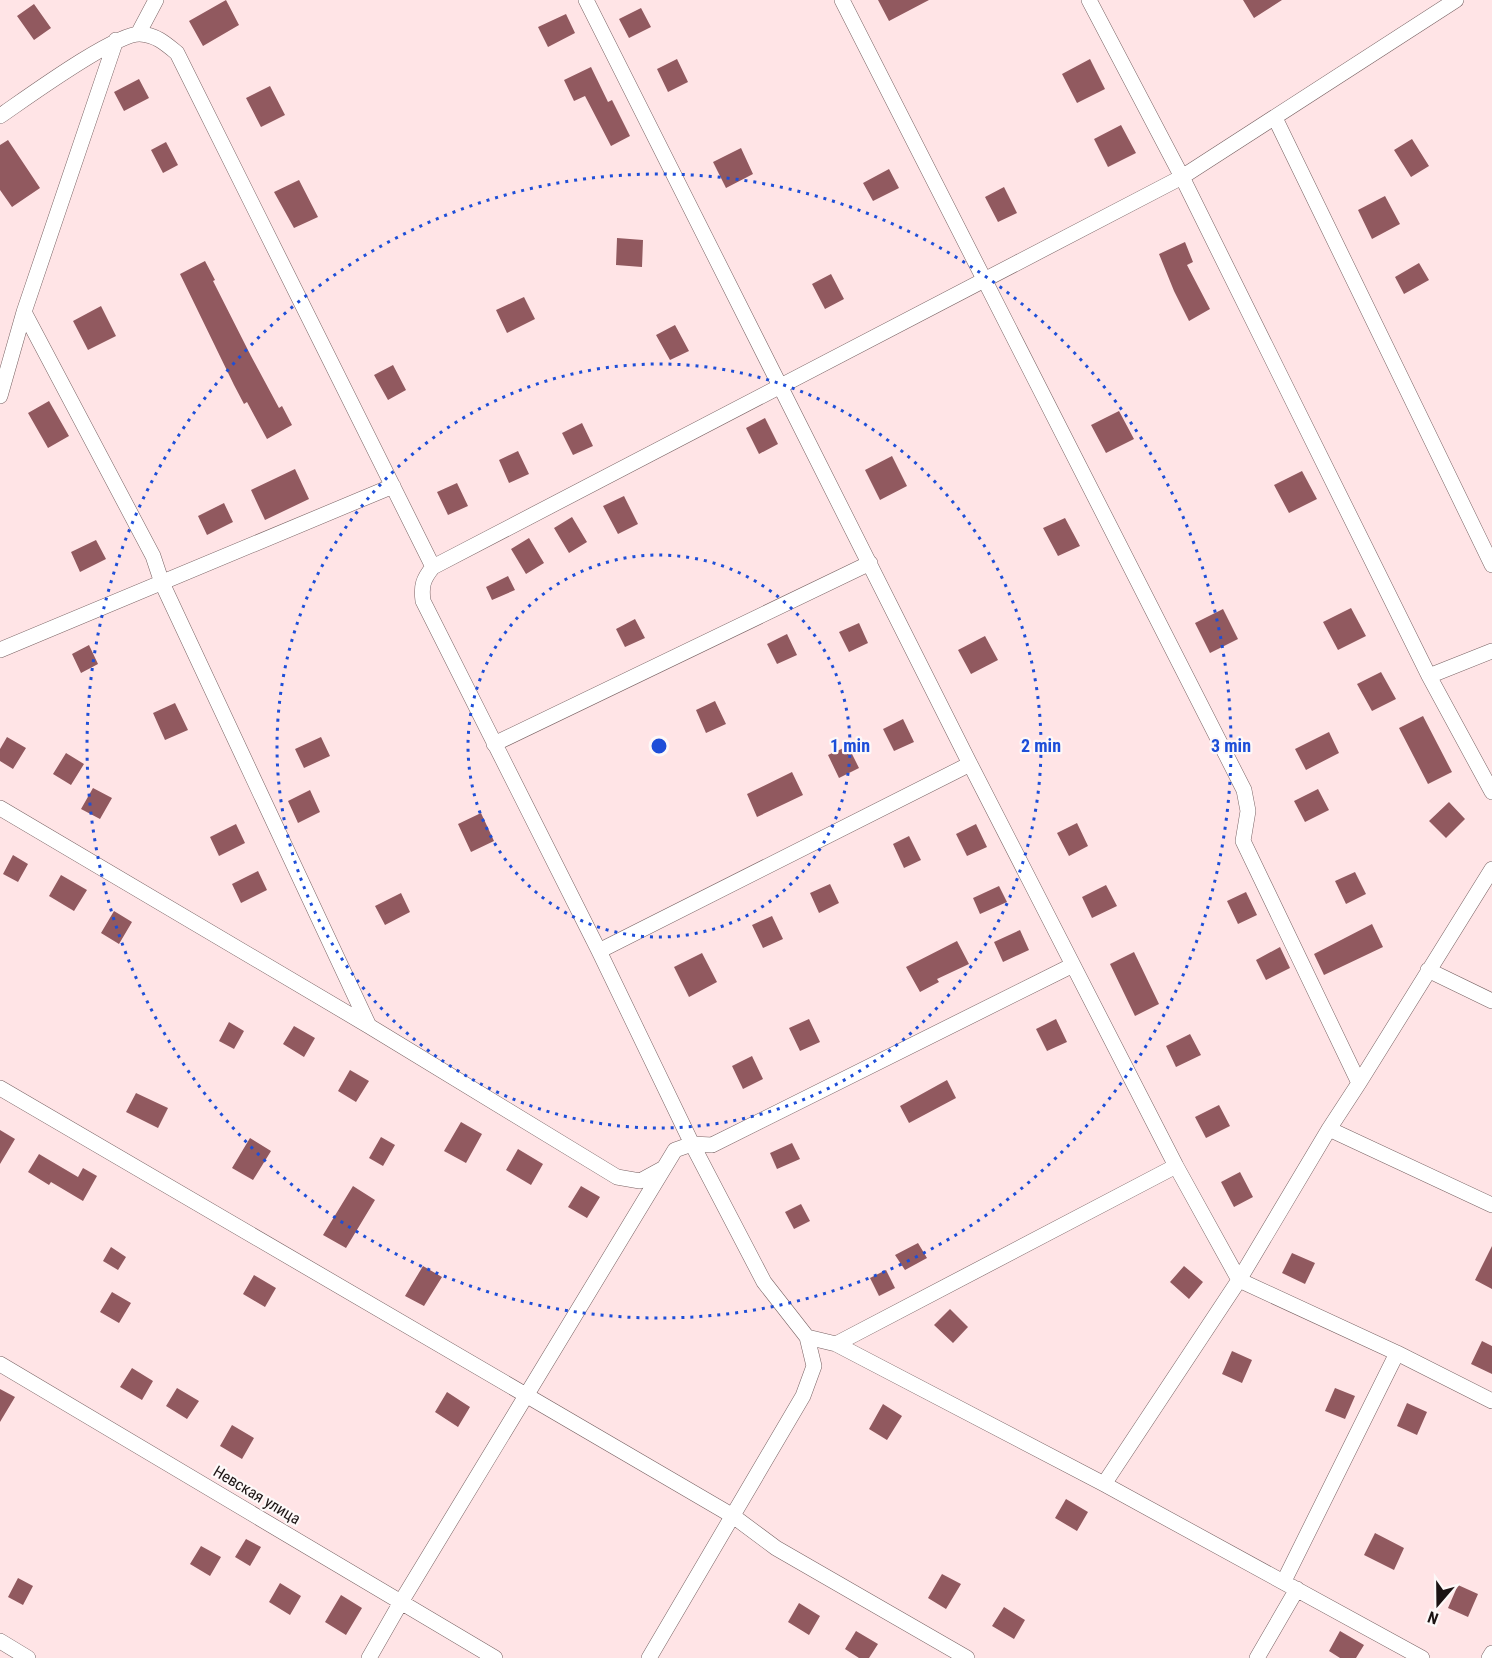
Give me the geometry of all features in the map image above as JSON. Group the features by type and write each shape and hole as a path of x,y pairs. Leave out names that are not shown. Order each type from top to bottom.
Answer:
{"street":[{"path":"138,34 156,0"},
{"path":"586,0 970,764 1176,1166 1239,1280 1397,1353 1492,1401"},
{"path":"842,0 1244,790 1248,811 1243,841 1359,1083"},
{"path":"1089,0 1182,177 1429,676 1492,792"},
{"path":"649,1658 803,1396 814,1366 807,1337 764,1282 692,1144 423,601 422,588 425,577 433,567 1182,177 1456,0"},
{"path":"0,116 116,40 138,34 159,38 177,53 433,567"},
{"path":"0,396 24,312 116,40"},
{"path":"1275,118 1492,565"},
{"path":"24,312 153,556 162,583 369,1026"},
{"path":"0,650 393,486"},
{"path":"494,744 870,563"},
{"path":"1429,676 1492,651"},
{"path":"598,951 970,764"},
{"path":"0,808 369,1026 617,1177 640,1181 662,1169"},
{"path":"1104,1484 1239,1280 1329,1129 1492,869"},
{"path":"369,1658 675,1150 692,1144 712,1145 1073,965"},
{"path":"1428,970 1492,1001"},
{"path":"0,1088 733,1516 776,1548 967,1658"},
{"path":"1329,1129 1492,1205"},
{"path":"836,1344 1176,1166"},
{"path":"807,1337 836,1344 1104,1484 1422,1658"},
{"path":"1257,1658 1397,1353"},
{"name":"Невская улица","path":"0,1364 495,1658"},
{"path":"0,1641 28,1658"},
{"path":"1489,1658 1492,1653"}],"building":[{"path":"226,0 239,25 203,46 189,21"},
{"path":"878,0 929,0 889,21"},
{"path":"1243,0 1282,0 1254,18"},
{"path":"34,4 51,28 34,40 17,16"},
{"path":"641,8 651,27 629,38 619,19"},
{"path":"566,14 575,33 548,47 538,27"},
{"path":"677,59 688,82 668,92 657,69"},
{"path":"1090,59 1105,89 1077,103 1062,74"},
{"path":"591,67 608,102 612,100 630,136 611,146 585,96 574,101 564,80"},
{"path":"139,79 149,98 124,111 114,92"},
{"path":"270,86 285,115 261,127 246,98"},
{"path":"1121,125 1136,153 1108,167 1094,139"},
{"path":"1412,139 1429,166 1411,177 1394,150"},
{"path":"8,140 40,188 12,207 0,190 0,145"},
{"path":"166,142 178,165 163,173 151,150"},
{"path":"741,148 753,174 726,188 713,162"},
{"path":"889,169 899,188 873,201 863,183"},
{"path":"299,180 318,217 294,228 274,192"},
{"path":"1004,187 1017,213 998,222 985,197"},
{"path":"1385,196 1400,224 1372,239 1358,210"},
{"path":"617,238 643,240 642,267 616,265"},
{"path":"1185,242 1193,262 1187,265 1210,309 1189,321 1159,254"},
{"path":"205,261 251,356 279,408 282,406 292,425 267,439 247,402 244,404 180,274"},
{"path":"1419,263 1429,280 1404,294 1395,277"},
{"path":"831,274 844,299 825,309 812,284"},
{"path":"524,297 535,319 507,333 496,310"},
{"path":"101,306 116,336 88,350 73,321"},
{"path":"675,325 689,351 670,360 656,335"},
{"path":"393,365 406,390 388,400 374,375"},
{"path":"49,401 69,436 48,448 28,413"},
{"path":"1119,411 1134,439 1106,453 1091,425"},
{"path":"765,418 778,444 759,454 746,428"},
{"path":"582,423 593,446 573,455 562,433"},
{"path":"518,451 529,474 509,483 499,460"},
{"path":"892,456 907,486 880,500 865,470"},
{"path":"295,469 309,499 265,520 251,490"},
{"path":"1302,471 1317,499 1289,513 1274,485"},
{"path":"457,483 468,506 448,515 437,492"},
{"path":"624,496 638,524 618,534 603,506"},
{"path":"224,503 233,522 207,535 198,516"},
{"path":"572,517 587,542 569,553 554,528"},
{"path":"1065,518 1080,546 1058,556 1043,528"},
{"path":"529,538 544,563 526,574 511,549"},
{"path":"96,540 106,559 80,572 71,552"},
{"path":"508,576 515,590 492,600 486,587"},
{"path":"1351,608 1366,636 1338,650 1323,622"},
{"path":"1223,609 1238,639 1210,653 1195,623"},
{"path":"635,619 645,638 625,647 616,629"},
{"path":"859,623 868,643 849,652 839,632"},
{"path":"787,634 797,655 777,664 767,644"},
{"path":"985,636 998,660 971,674 958,650"},
{"path":"89,645 98,664 81,673 72,654"},
{"path":"1381,672 1396,699 1372,711 1357,684"},
{"path":"715,701 726,724 706,733 696,710"},
{"path":"175,703 188,730 165,740 153,713"},
{"path":"1423,716 1452,772 1428,784 1399,728"},
{"path":"903,719 914,742 894,751 883,729"},
{"path":"1329,732 1339,753 1306,770 1295,749"},
{"path":"7,737 26,748 13,769 0,761 0,749"},
{"path":"321,737 330,756 304,768 295,749"},
{"path":"848,746 859,768 839,778 828,755"},
{"path":"66,753 84,764 71,785 53,774"},
{"path":"792,772 803,795 757,817 747,794"},
{"path":"93,788 112,798 100,819 81,809"},
{"path":"1318,789 1329,810 1305,822 1294,801"},
{"path":"310,790 320,812 298,823 288,801"},
{"path":"1449,802 1465,819 1446,838 1429,821"},
{"path":"481,813 494,841 471,852 458,824"},
{"path":"1077,823 1088,846 1069,856 1057,833"},
{"path":"236,824 245,843 219,856 210,837"},
{"path":"976,824 987,847 967,856 956,834"},
{"path":"909,836 921,860 904,868 893,844"},
{"path":"13,855 28,864 18,882 3,874"},
{"path":"258,871 267,890 241,903 232,884"},
{"path":"1355,872 1366,894 1346,904 1335,881"},
{"path":"61,875 87,890 74,911 49,896"},
{"path":"830,884 839,903 819,913 810,893"},
{"path":"1106,885 1117,906 1092,918 1082,897"},
{"path":"999,886 1007,902 980,914 973,898"},
{"path":"1246,892 1257,915 1238,924 1227,901"},
{"path":"401,893 410,912 385,925 375,906"},
{"path":"114,911 132,922 119,944 101,933"},
{"path":"772,916 783,939 763,948 752,925"},
{"path":"1372,924 1383,947 1324,975 1314,954"},
{"path":"1020,930 1029,950 1003,962 994,942"},
{"path":"957,941 969,964 937,979 939,982 920,992 906,967"},
{"path":"1280,947 1290,968 1266,980 1256,960"},
{"path":"1134,952 1159,1004 1135,1016 1110,964"},
{"path":"702,953 717,982 689,997 674,967"},
{"path":"809,1019 820,1042 800,1051 789,1028"},
{"path":"1056,1019 1067,1042 1047,1051 1036,1029"},
{"path":"229,1022 244,1031 234,1049 219,1041"},
{"path":"294,1026 315,1038 304,1057 283,1044"},
{"path":"1190,1034 1201,1055 1176,1067 1166,1046"},
{"path":"752,1056 763,1079 743,1089 732,1066"},
{"path":"350,1070 369,1081 356,1102 338,1091"},
{"path":"947,1080 956,1098 909,1123 900,1106"},
{"path":"136,1093 168,1108 158,1128 126,1112"},
{"path":"1219,1105 1230,1126 1206,1138 1195,1117"},
{"path":"461,1122 482,1134 466,1163 444,1151"},
{"path":"0,1130 15,1139 0,1164"},
{"path":"381,1137 395,1145 383,1166 369,1158"},
{"path":"250,1138 271,1151 253,1180 232,1168"},
{"path":"792,1143 800,1159 777,1169 770,1153"},
{"path":"518,1149 543,1164 531,1185 506,1170"},
{"path":"39,1154 78,1177 83,1168 97,1176 83,1201 51,1182 49,1185 28,1172"},
{"path":"1240,1172 1253,1197 1234,1207 1221,1182"},
{"path":"353,1186 375,1200 346,1248 323,1235"},
{"path":"581,1186 600,1197 587,1218 568,1207"},
{"path":"801,1204 810,1221 794,1229 785,1212"},
{"path":"918,1243 927,1258 905,1270 895,1255"},
{"path":"1492,1246 1492,1289 1475,1280"},
{"path":"111,1247 126,1257 118,1270 103,1261"},
{"path":"1292,1253 1315,1263 1305,1284 1282,1273"},
{"path":"423,1266 442,1277 424,1306 405,1296"},
{"path":"1184,1266 1203,1282 1189,1299 1170,1282"},
{"path":"886,1270 895,1288 879,1296 870,1278"},
{"path":"254,1275 276,1288 265,1307 243,1294"},
{"path":"112,1292 131,1303 119,1323 100,1312"},
{"path":"950,1309 968,1327 953,1343 934,1325"},
{"path":"1482,1341 1492,1346 1492,1374 1471,1364"},
{"path":"1232,1351 1252,1360 1242,1383 1222,1374"},
{"path":"132,1368 153,1381 142,1400 120,1387"},
{"path":"177,1388 199,1401 187,1419 166,1406"},
{"path":"1335,1388 1355,1396 1345,1419 1325,1411"},
{"path":"0,1389 15,1397 0,1422"},
{"path":"447,1392 470,1407 458,1427 435,1412"},
{"path":"1407,1403 1427,1412 1417,1435 1397,1426"},
{"path":"883,1404 902,1416 887,1440 869,1429"},
{"path":"232,1425 254,1438 242,1459 220,1446"},
{"path":"1066,1499 1088,1512 1077,1531 1055,1518"},
{"path":"1375,1533 1404,1548 1394,1570 1364,1555"},
{"path":"246,1539 261,1547 250,1566 235,1557"},
{"path":"201,1546 221,1557 210,1576 190,1564"},
{"path":"942,1574 961,1584 946,1609 928,1598"},
{"path":"18,1578 33,1586 23,1605 8,1597"},
{"path":"280,1583 301,1596 290,1615 269,1602"},
{"path":"1458,1585 1478,1594 1468,1617 1448,1608"},
{"path":"341,1595 362,1608 346,1635 325,1622"},
{"path":"799,1603 820,1616 809,1635 788,1622"},
{"path":"1004,1607 1025,1620 1014,1639 992,1626"},
{"path":"856,1631 878,1644 869,1658 859,1658 845,1649"},
{"path":"1340,1631 1364,1645 1356,1658 1340,1658 1329,1651"}]}
